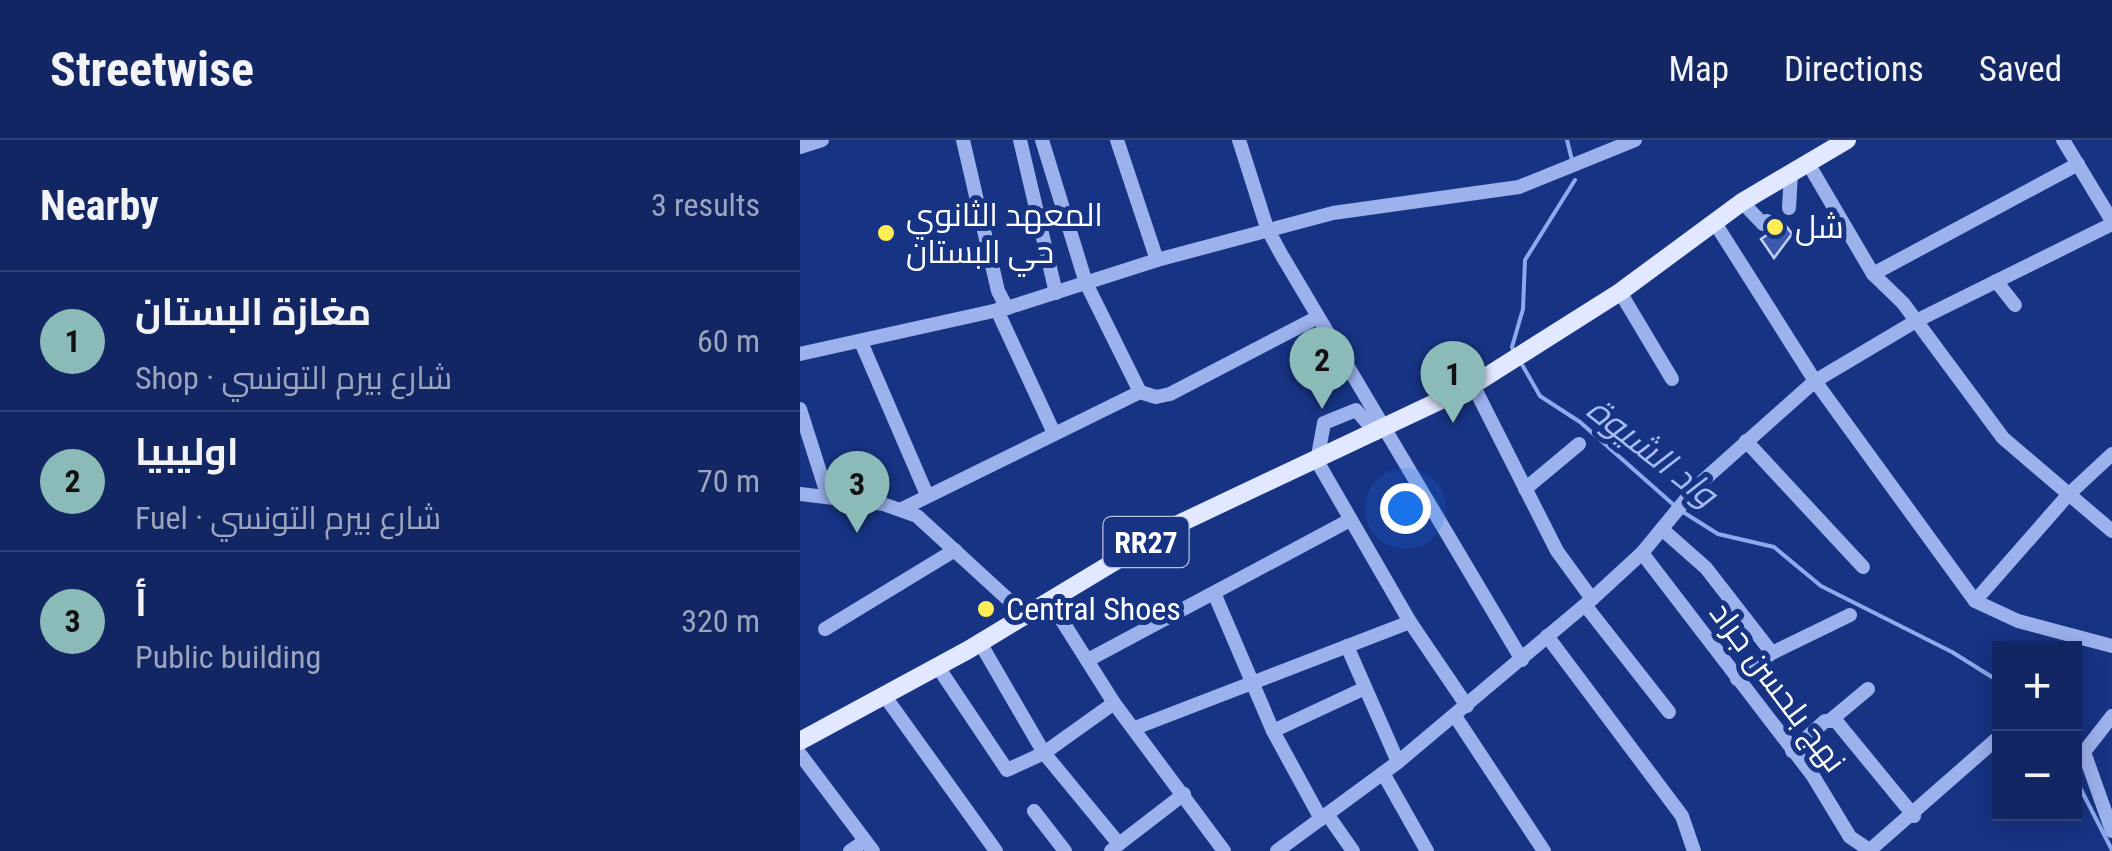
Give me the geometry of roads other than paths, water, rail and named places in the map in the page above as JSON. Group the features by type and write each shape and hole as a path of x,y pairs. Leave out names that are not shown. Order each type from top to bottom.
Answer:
{"main road":[{"name":"RR27","path":"800,741 938,667 1172,527 1380,432 1472,385 1620,292 1742,202 1839,142"}],"street":[{"path":"800,147 822,140"},
{"path":"963,140 1002,309 1053,431"},
{"path":"1020,140 1056,293"},
{"path":"1042,140 1086,283 1140,392"},
{"path":"1118,140 1157,260"},
{"path":"1239,140 1267,228 1380,432 1522,660"},
{"path":"800,354 1002,309 1267,228 1333,213 1520,187 1635,140"},
{"path":"1278,851 1398,762 1589,602 1642,553 1686,501 1746,441 1815,382 1916,321 2112,222 2063,140"},
{"path":"1874,274 2078,164"},
{"path":"1788,208 1800,169"},
{"path":"1800,169 1874,274 1916,321 2002,438 2112,531"},
{"path":"1742,202 1763,224 1767,222"},
{"path":"1715,223 1815,382 1974,601 2066,641"},
{"path":"1996,281 2015,306"},
{"path":"1620,292 1672,378"},
{"path":"902,509 1053,431 1140,392 1156,397 1170,394 1318,317"},
{"path":"861,342 926,495"},
{"path":"1472,385 1557,551 1669,712"},
{"path":"800,408 812,434 828,496"},
{"path":"1380,432 1356,410 1324,423 1317,460 1410,622 1467,706"},
{"path":"1746,441 1863,567"},
{"path":"1525,489 1578,444"},
{"path":"1974,601 2068,496 2112,454"},
{"path":"800,494 902,509 955,550 1025,615"},
{"path":"1088,660 1350,520"},
{"path":"1664,530 1706,568 1772,653"},
{"path":"825,629 955,550"},
{"name":"نهج بلحسن جراد","path":"1642,553 1813,776 1850,837 1870,851"},
{"path":"1214,593 1273,731 1324,816 1352,851"},
{"path":"1050,600 1114,704 1224,851"},
{"path":"1737,679 1772,653 1850,614"},
{"path":"1135,728 1410,622"},
{"path":"1547,636 1682,816 1694,851"},
{"path":"979,641 1044,753 1115,848 1184,794"},
{"path":"2082,643 2112,646"},
{"path":"1347,646 1398,762"},
{"path":"938,667 1003,768 1016,770 1114,704"},
{"path":"1273,731 1364,689"},
{"path":"1792,751 1868,689"},
{"path":"884,696 996,851"},
{"path":"1454,716 1544,851"},
{"path":"2112,716 2084,752 2112,831"},
{"path":"1832,719 1914,816"},
{"path":"1870,851 1992,743"},
{"path":"800,754 868,846 850,851"},
{"path":"1383,773 1427,851"},
{"path":"1034,811 1065,851"}],"waterway":[{"name":"واد الشيوة","path":"1567,140 1572,160"},
{"name":"واد الشيوة","path":"1515,353 1512,347 1523,309 1525,260 1575,180"},
{"name":"واد الشيوة","path":"1520,361 1540,396 1580,422 1675,506"},
{"name":"واد الشيوة","path":"1683,512 1718,534 1774,547 1821,586 1952,652 1992,677"},
{"name":"واد الشيوة","path":"2082,792 2112,850"}],"place":[{"name":"شل","path":"1775,227"},
{"name":"المعهد الثانوي حي البستان","path":"886,233"},
{"name":"اوليبيا","path":"1322,409"},
{"name":"مغازة البستان","path":"1453,423"},
{"name":"أ","path":"857,533"},
{"name":"Central Shoes","path":"986,609"}]}
